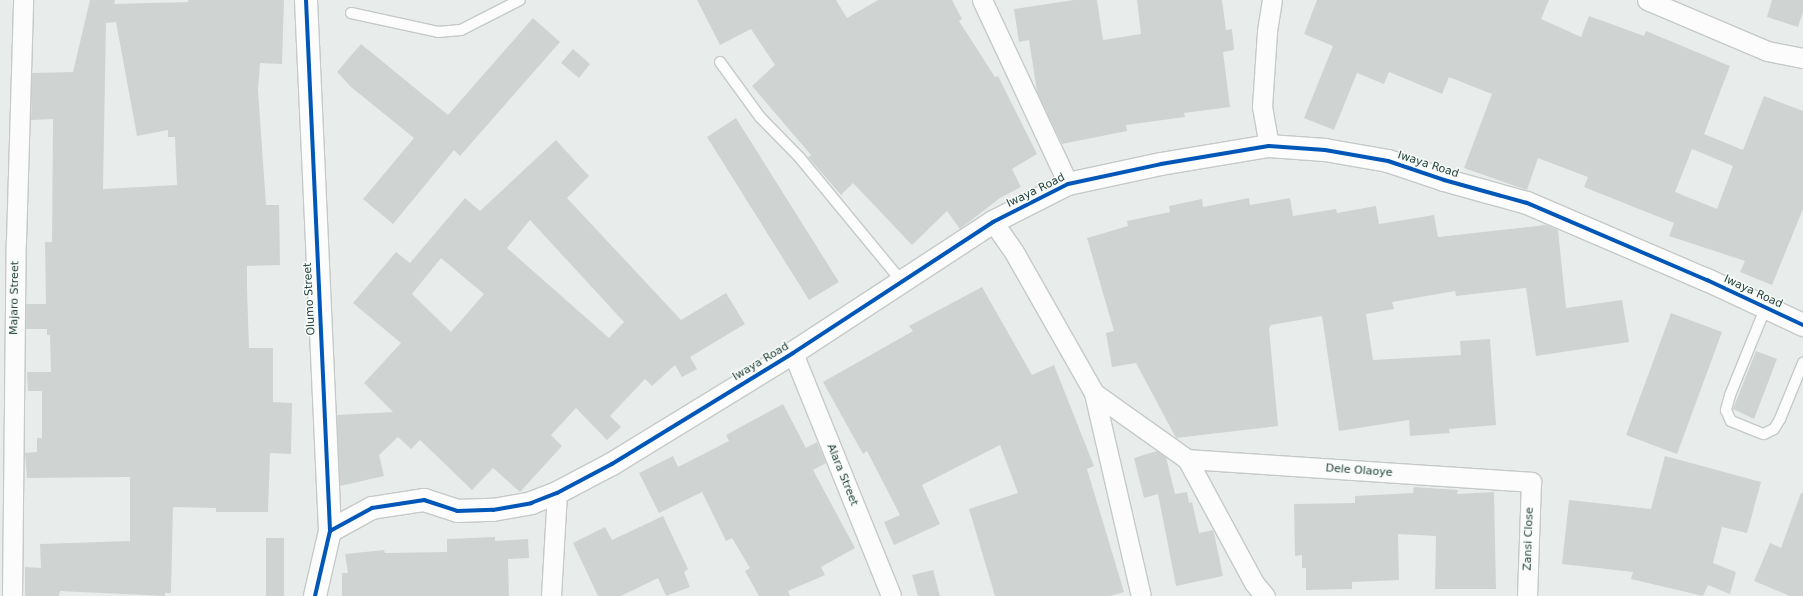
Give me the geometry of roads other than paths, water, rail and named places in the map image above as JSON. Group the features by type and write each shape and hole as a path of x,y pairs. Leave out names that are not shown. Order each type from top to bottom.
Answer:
{"street":[{"name":"Majaro Street","path":"12,596 16,233 23,0"},
{"name":"Olumo Street","path":"306,0 330,531 315,596"},
{"path":"982,0 1068,184"},
{"path":"1270,146 1262,107 1267,31 1272,0"},
{"path":"1646,0 1767,51 1803,58"},
{"name":"Iwaya Road","path":"330,531 372,508 424,500 457,511 493,510 531,503 557,493 612,464 793,353 903,283 993,222 1068,184 1161,164 1270,146 1325,150 1388,161 1444,180 1527,203 1707,280 1765,309 1803,325"},
{"path":"993,222 1014,252 1094,393 1141,596"},
{"name":"Alara Street","path":"793,353 891,596"},
{"path":"1094,393 1186,459 1254,582 1265,596"},
{"name":"Dele Olaoye","path":"1186,459 1531,482"},
{"name":"Zansi Close","path":"1527,596 1531,482"},
{"path":"551,596 557,493"}],"lane":[{"path":"351,13 438,32 461,30 520,0"},
{"path":"720,62 760,117 800,158 903,283"},
{"path":"1765,309 1730,395 1726,410 1731,421 1764,434 1774,429 1780,419 1803,363"}]}
